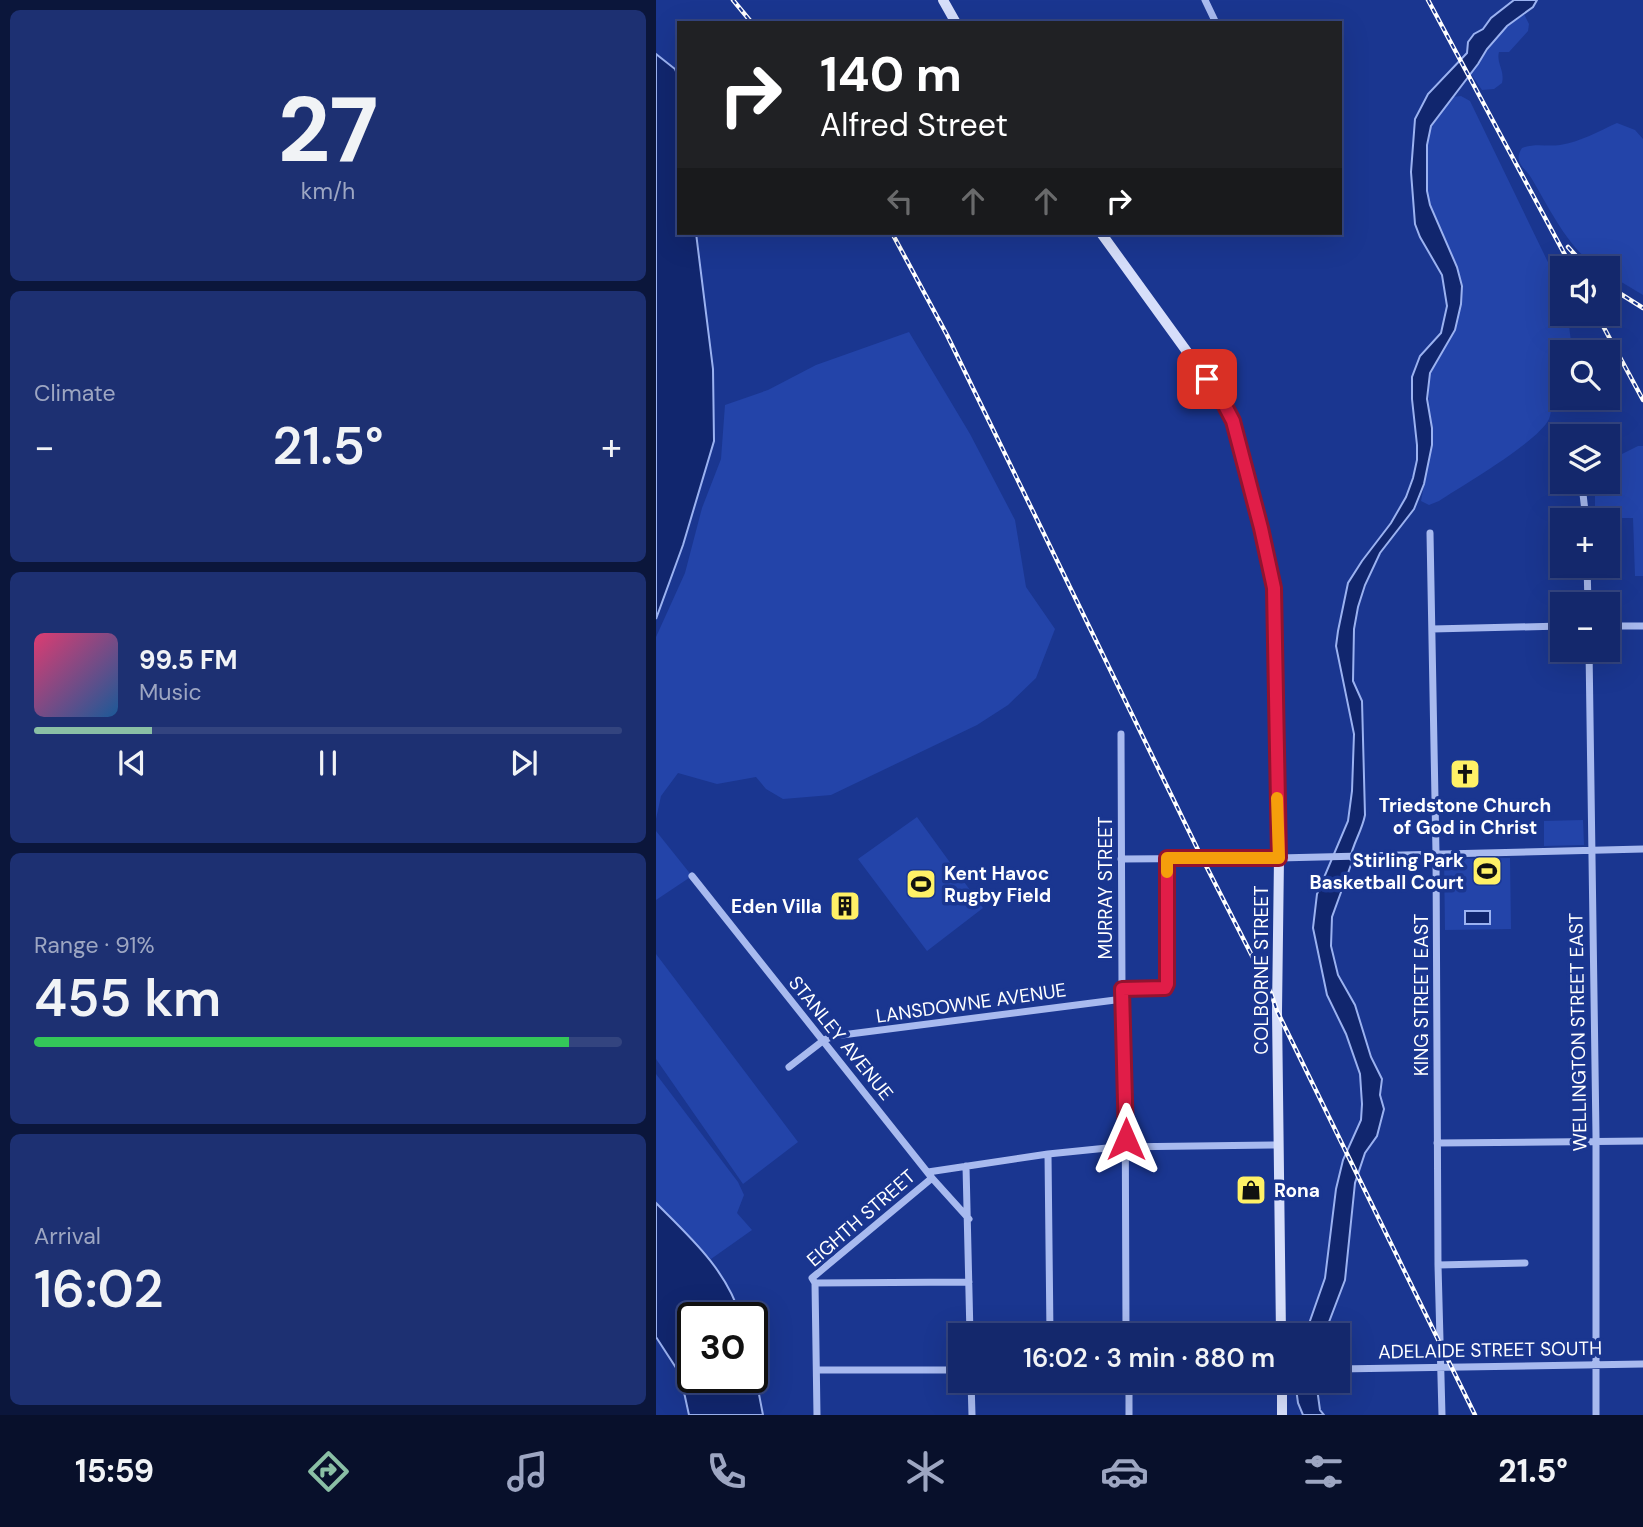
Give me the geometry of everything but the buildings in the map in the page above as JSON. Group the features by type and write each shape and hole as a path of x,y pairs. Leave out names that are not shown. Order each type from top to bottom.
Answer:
{"street":[{"path":"943,0 955,21"},
{"path":"1204,0 1215,21"},
{"name":"COLBORNE STREET","path":"1101,235 1222,400 1233,421 1274,588 1279,858 1278,1145 1281,1323"},
{"path":"1583,494 1585,508"},
{"name":"KING STREET EAST","path":"1430,533 1442,1415"},
{"path":"1432,629 1550,626"},
{"path":"1620,626 1643,626"},
{"name":"WELLINGTON STREET EAST","path":"1589,662 1596,1141 1596,1415"},
{"name":"MURRAY STREET","path":"1121,734 1126,1323"},
{"path":"1121,859 1643,849"},
{"path":"1122,989 1165,988 1167,984 1167,858"},
{"name":"STANLEY AVENUE","path":"692,876 930,1175 969,1219"},
{"name":"LANSDOWNE AVENUE","path":"824,1040 1123,999"},
{"path":"789,1067 824,1040"},
{"path":"1437,1143 1643,1141"},
{"path":"930,1175 966,1166 1048,1154 1126,1147 1278,1145"},
{"path":"1048,1154 1050,1323"},
{"path":"966,1166 970,1323"},
{"name":"EIGHTH STREET","path":"815,1283 812,1278 930,1175"},
{"path":"1438,1265 1525,1263"},
{"path":"818,1415 815,1283 969,1282"},
{"name":"ADELAIDE STREET SOUTH","path":"1350,1369 1442,1365 1643,1364"},
{"path":"817,1370 948,1370"},
{"path":"971,1393 972,1415"},
{"path":"1129,1393 1129,1415"},
{"path":"1282,1393 1282,1415"}],"shaded area":[{"path":"1514,0 1537,0 1533,7 1507,26 1487,49 1431,126 1427,145 1427,191 1430,205 1457,267 1462,286 1461,304 1455,330 1430,373 1427,399 1432,445 1424,484 1414,509 1380,553 1365,585 1354,629 1353,681 1362,701 1365,815 1332,917 1331,946 1338,975 1355,1005 1371,1057 1382,1079 1380,1095 1384,1109 1377,1136 1365,1153 1355,1183 1345,1280 1329,1323 1309,1323 1325,1278 1336,1189 1343,1160 1361,1120 1362,1104 1360,1074 1346,1034 1327,995 1313,928 1317,894 1348,821 1352,791 1354,734 1336,646 1338,631 1348,583 1391,523 1413,478 1417,445 1412,377 1420,356 1441,333 1447,306 1442,275 1415,224 1411,172 1415,119 1428,94 1467,53 1468,42 1491,18"},
{"path":"1524,14 1529,24 1528,31 1509,52 1499,52 1502,83 1494,89 1482,90 1471,74 1500,34"},
{"path":"656,54 675,69 677,74 677,235 696,235 713,369 714,441 683,545 656,619"},
{"path":"1461,96 1470,101 1550,266 1550,326 1569,326 1571,340 1550,340 1550,410 1549,419 1542,428 1499,463 1429,505 1421,501 1432,445 1428,384 1430,373 1441,351 1457,267 1430,205 1427,191 1427,145 1431,126 1453,97"},
{"path":"1617,123 1635,130 1643,139 1643,295 1620,281 1620,256 1583,256 1563,231 1521,165 1519,153 1522,148 1567,144"},
{"path":"909,332 970,434 1015,520 1026,587 1055,629 1036,678 1008,705 977,725 831,795 783,799 766,789 756,777 717,784 678,773 661,796 656,819 656,637 685,573 702,508 721,459 725,405 768,390 816,365"},
{"path":"1643,446 1643,576 1635,576 1633,518 1620,518 1620,508 1595,508 1595,494 1620,494 1620,455"},
{"name":"Kent Havoc Rugby Field","path":"917,817 983,908 927,951 858,859"},
{"path":"1583,820 1584,845 1544,846 1544,821"},
{"path":"656,831 692,876 656,900"},
{"path":"1510,858 1511,929 1445,930 1444,859"},
{"path":"1465,911 1490,911 1490,924 1465,924"},
{"path":"656,954 798,1142 743,1184 656,1059"},
{"path":"656,1074 738,1182 744,1195 737,1213 752,1230 711,1259 656,1203"},
{"path":"656,1203 706,1255 735,1302 677,1302 677,1369 656,1337"},
{"path":"684,1393 759,1393 763,1415 689,1415"},
{"path":"1297,1393 1318,1393 1320,1410 1324,1415 1303,1415"}],"railway":[{"path":"733,0 750,21"},
{"path":"1428,0 1566,256"},
{"path":"893,235 947,335 1475,1415"},
{"path":"1568,247 1576,256"},
{"path":"1620,294 1643,308"},
{"path":"1603,326 1643,400"}],"slow traffic":[{"path":"1167,872 1167,858 1279,858 1277,798"}],"place":[{"name":"Triedstone Church of God in Christ","path":"1465,774"},
{"name":"Stirling Park Basketball Court","path":"1487,871"},
{"name":"Kent Havoc Rugby Field","path":"921,884"},
{"name":"Eden Villa","path":"845,906"},
{"name":"Rona","path":"1251,1190"}],"route":[{"path":"1126,1139 1122,989 1165,988 1167,984 1167,858 1279,858 1274,588 1233,421 1207,379"}]}
